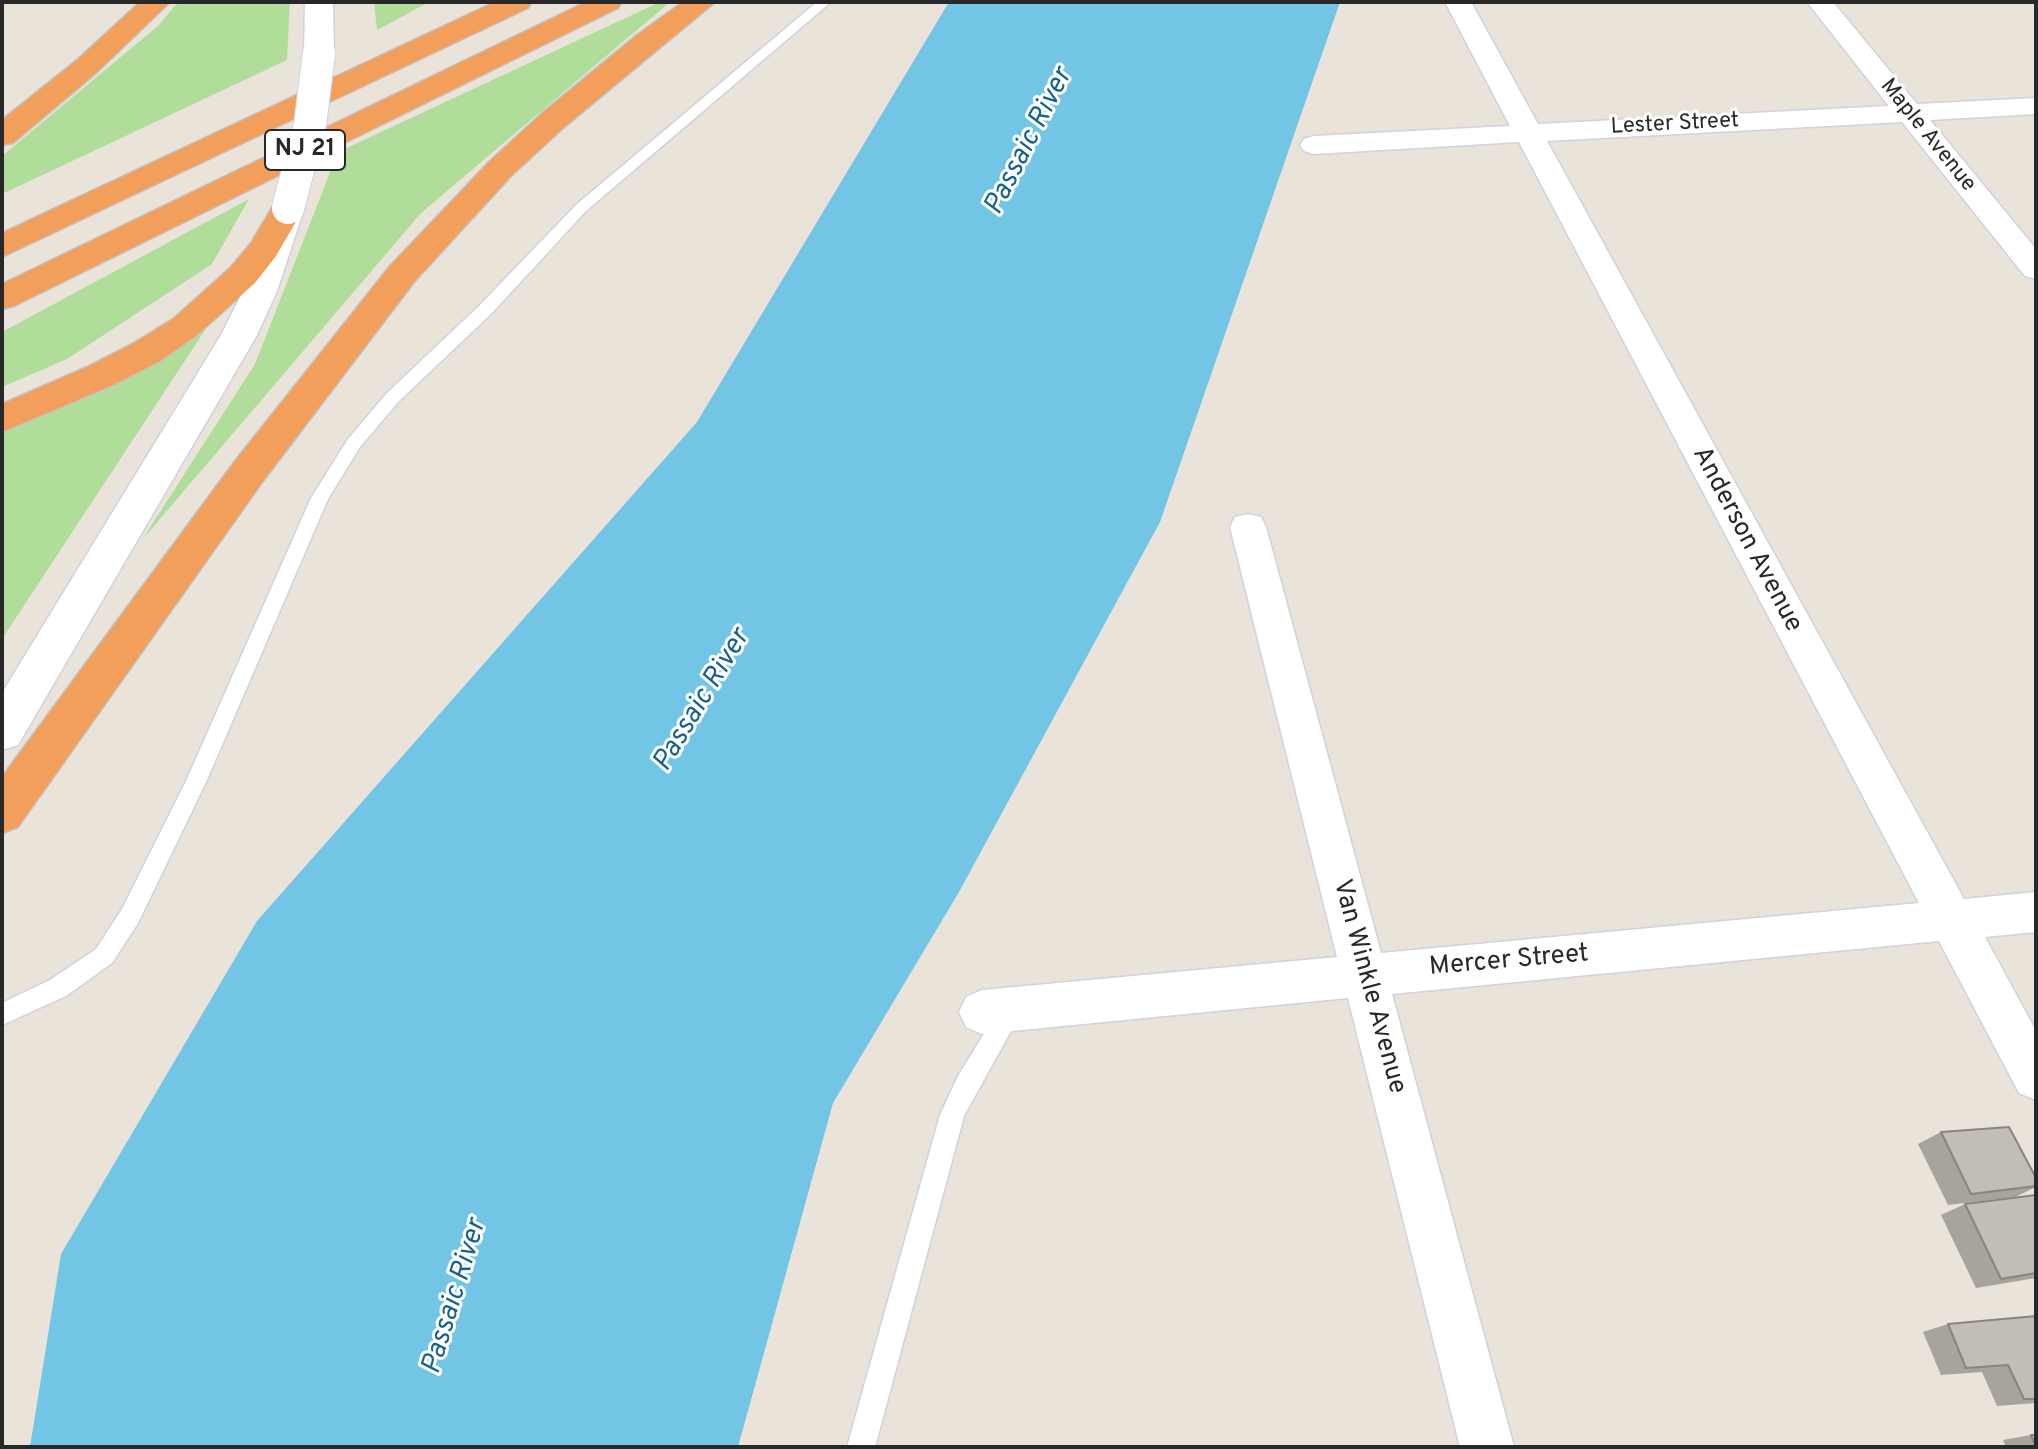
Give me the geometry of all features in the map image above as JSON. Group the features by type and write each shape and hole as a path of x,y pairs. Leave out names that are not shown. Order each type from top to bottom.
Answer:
{"highway":[{"path":"2,134 73,68 134,2"},
{"path":"2,134 87,66 156,2"},
{"name":"NJ 21","path":"2,246 518,2"},
{"name":"NJ 21","path":"2,298 608,2"},
{"path":"2,813 258,459 402,274 469,200 552,121 647,41 701,2"},
{"path":"2,419 100,376 147,352 185,327 217,302 243,275 264,249 288,208"}],"main road":[{"path":"2,732 239,335 260,291 288,208 310,125 319,53 319,2"}],"street":[{"name":"Anderson Avenue","path":"1458,2 2036,1077"},
{"name":"Maple Avenue","path":"1820,2 2036,269"},
{"name":"Lester Street","path":"1314,145 2036,106"},
{"name":"Van Winkle Avenue","path":"1248,527 1487,1447"},
{"name":"Mercer Street","path":"998,1010 2036,912"}],"lane":[{"path":"2,1014 58,988 104,956 130,916 197,780 320,498 354,443 393,397 485,310 581,208 825,2"},
{"path":"861,1447 952,1115 998,1010"}],"green space":[{"path":"178,2 290,2 287,60 2,194 2,156 159,25"},
{"path":"374,2 429,2 377,30"},
{"path":"660,2 670,2 421,213 142,540 255,364 338,152"},
{"path":"249,199 212,264 67,359 2,387 2,332"},
{"path":"207,327 2,639 2,433"}],"water":[{"name":"Passaic River","path":"949,2 1340,2 1160,522 959,892 833,1103 738,1447 30,1447 61,1254 257,921 697,422"}],"building":[{"path":"2009,1127 2036,1178 2036,1186 1971,1194 1941,1132"},
{"path":"2036,1195 2036,1273 2001,1279 1965,1204"},
{"path":"2036,1316 2036,1399 2024,1399 2008,1365 1966,1368 1948,1324"}]}
